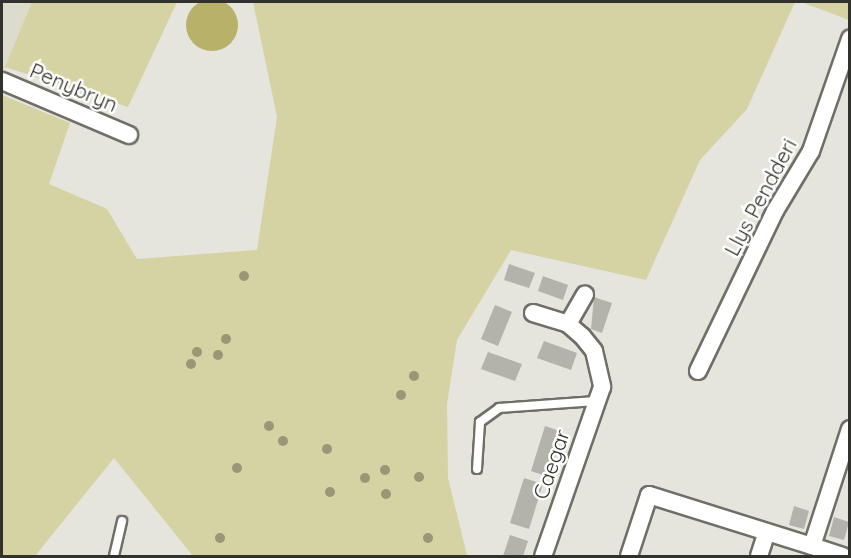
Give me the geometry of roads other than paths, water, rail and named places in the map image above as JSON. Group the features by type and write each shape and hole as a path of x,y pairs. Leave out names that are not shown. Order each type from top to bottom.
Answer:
{"street":[{"name":"Llys Pendderi","path":"698,371 775,211 811,151 849,39"},
{"name":"Penybryn","path":"2,81 129,135"},
{"path":"568,324 585,295"},
{"path":"533,313 568,324 594,351 599,394"},
{"name":"Caegar","path":"543,556 599,394"},
{"path":"812,546 849,429"},
{"path":"629,556 649,495 843,556"},
{"path":"759,556 767,532"}],"lane":[{"path":"477,469 480,422 499,408 599,394"},
{"path":"114,556 122,521"}]}
